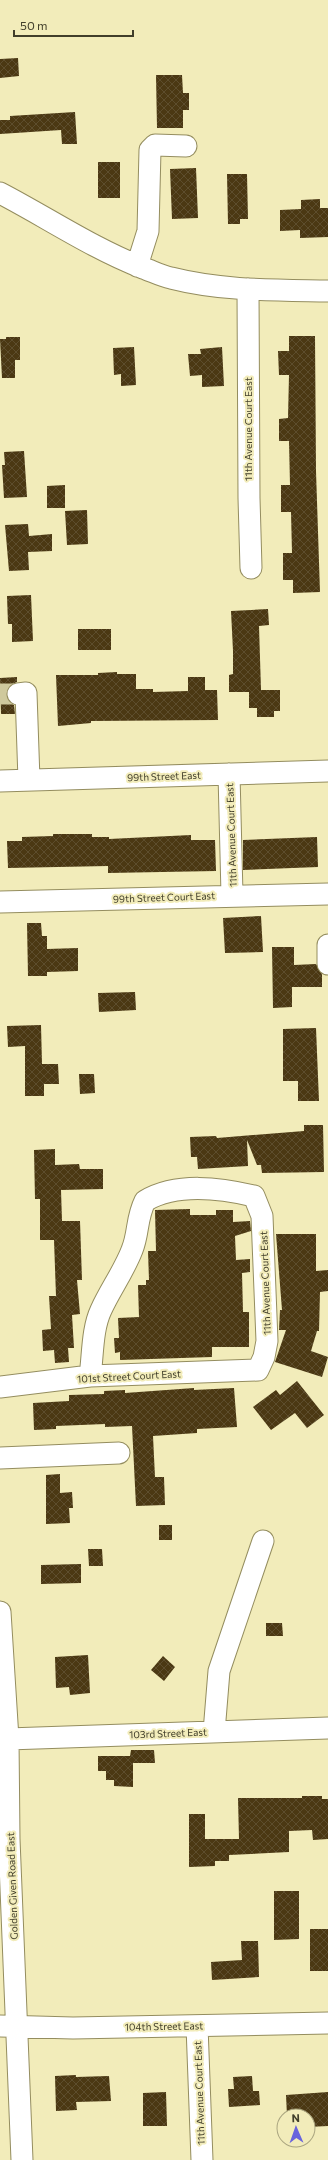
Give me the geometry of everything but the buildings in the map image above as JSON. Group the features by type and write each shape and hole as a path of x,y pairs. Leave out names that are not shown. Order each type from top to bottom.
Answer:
{"street":[{"path":"137,266 148,231 150,150 155,145 186,146"},
{"path":"0,193 86,242 137,266 170,278 212,286 248,289 328,291"},
{"name":"11th Avenue Court East","path":"248,289 249,498 252,568"},
{"path":"18,694 26,693 29,780"},
{"name":"99th Street East","path":"0,781 328,771"},
{"name":"11th Avenue Court East","path":"229,774 232,895"},
{"name":"99th Street Court East","path":"0,902 232,895 328,894"},
{"path":"328,945 328,964"},
{"name":"11th Avenue Court East","path":"90,1376 100,1311 129,1259 135,1243 137,1220 145,1201 168,1191 187,1189 233,1191 254,1196 262,1216 267,1341 264,1357 258,1370"},
{"name":"101st Street Court East","path":"0,1387 90,1376 258,1370"},
{"path":"0,1458 119,1453"},
{"path":"214,1732 219,1671 263,1541"},
{"name":"Golden Given Road East","path":"0,1612 8,1738 6,1876 9,2026 22,2160"},
{"name":"103rd Street East","path":"8,1738 328,1728"},
{"name":"104th Street East","path":"9,2026 73,2028 328,2023"},
{"name":"11th Avenue Court East","path":"197,2026 202,2160"}],"tunnel":[{"path":"0,694 18,694"}]}
